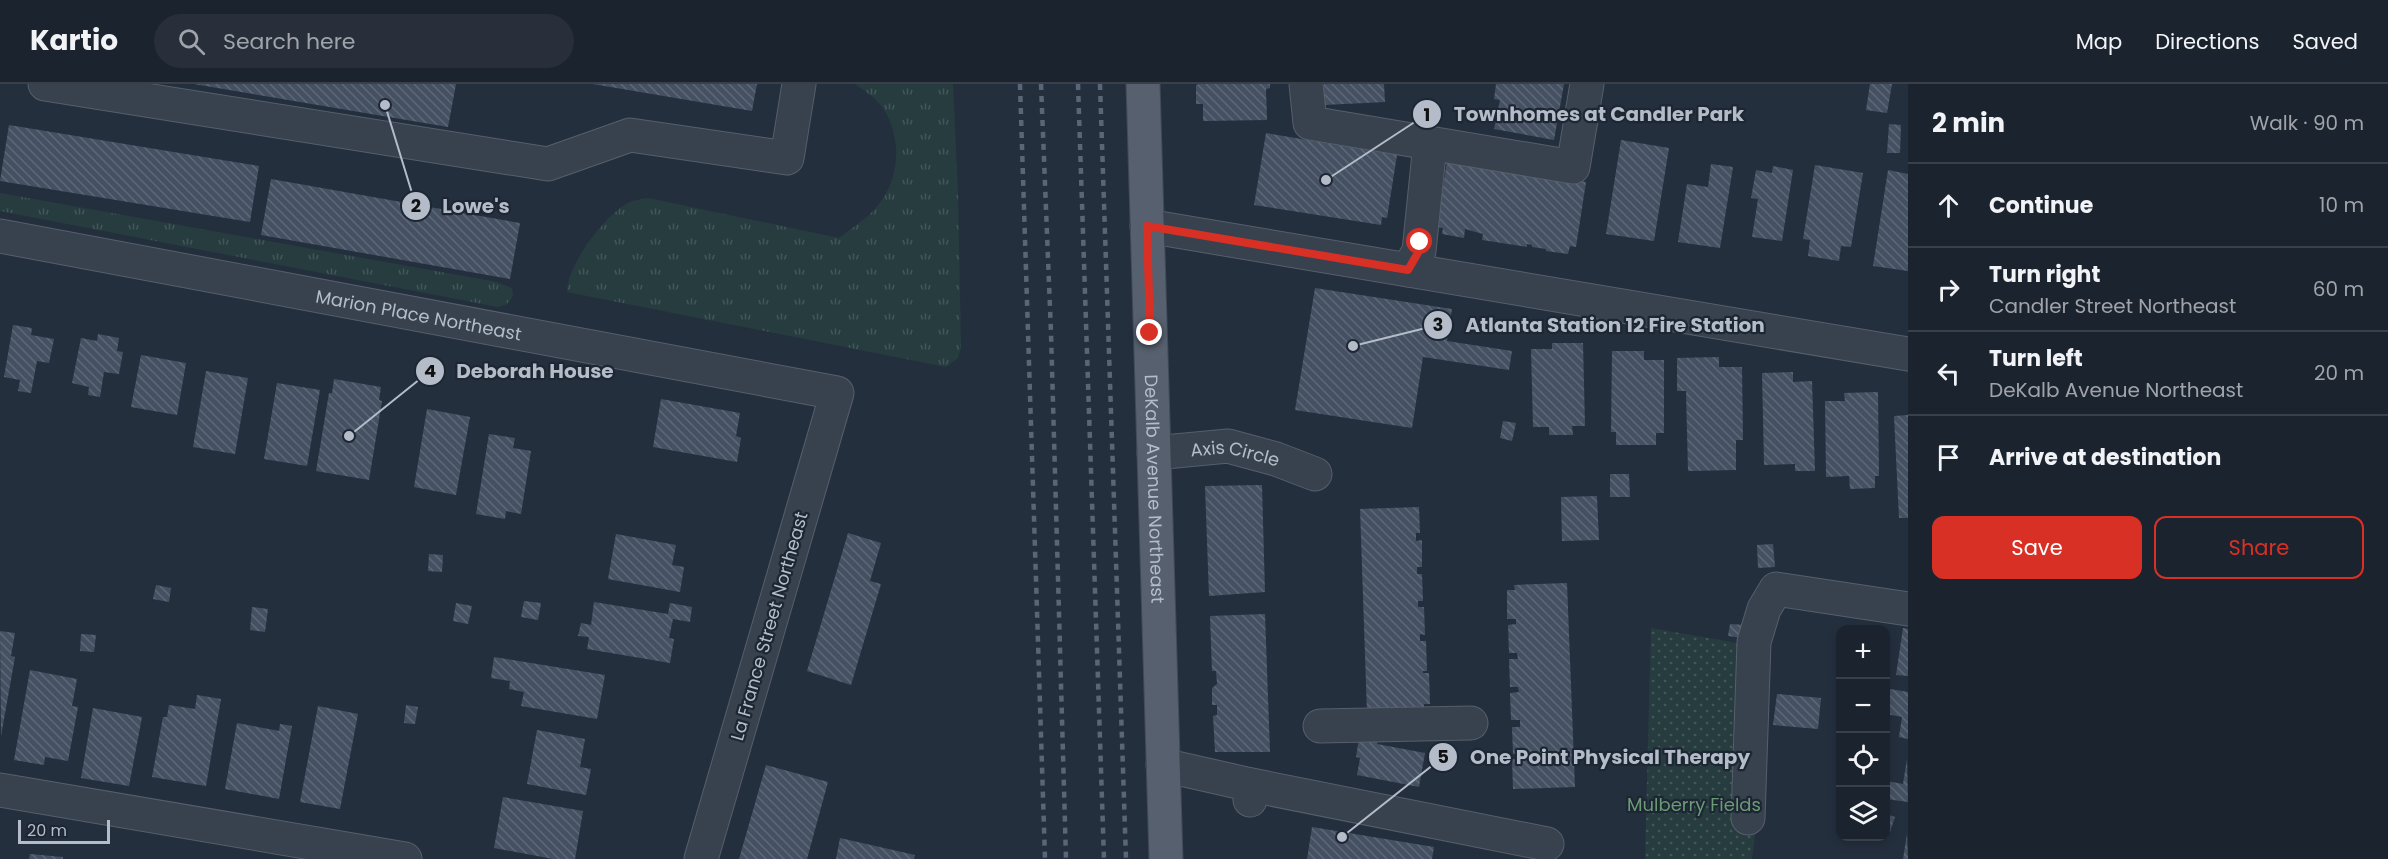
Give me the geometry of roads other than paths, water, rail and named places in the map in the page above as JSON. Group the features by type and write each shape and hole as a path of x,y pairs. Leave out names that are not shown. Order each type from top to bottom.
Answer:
{"main road":[{"name":"DeKalb Avenue Northeast","path":"1143,84 1166,859"}],"street":[{"path":"45,84 548,164 630,135 787,158 799,84"},
{"path":"1306,84 1310,123 1573,167 1587,84"},
{"path":"1402,269 1423,143"},
{"path":"1147,226 1908,354"},
{"name":"Marion Place Northeast","path":"0,236 837,393"},
{"name":"La France Street Northeast","path":"701,859 837,393"},
{"name":"Axis Circle","path":"1154,453 1228,446 1276,459 1315,474"},
{"path":"1748,818 1754,642 1764,609 1776,589 1908,609"},
{"path":"1320,726 1471,723"},
{"path":"1163,765 1251,792 1547,844"},
{"path":"0,790 405,859"}],"railway":[{"path":"1020,84 1045,859"},
{"path":"1041,84 1051,333 1066,859"},
{"path":"1078,84 1104,859"},
{"path":"1100,84 1126,859"}],"place":[{"name":"Lowe's","path":"385,105"},
{"name":"Townhomes at Candler Park","path":"1326,180"},
{"name":"Atlanta Station 12 Fire Station","path":"1353,346"},
{"name":"Deborah House","path":"349,436"},
{"name":"One Point Physical Therapy","path":"1342,837"}],"park label":[{"name":"Mulberry Fields","path":"1694,804"}]}
